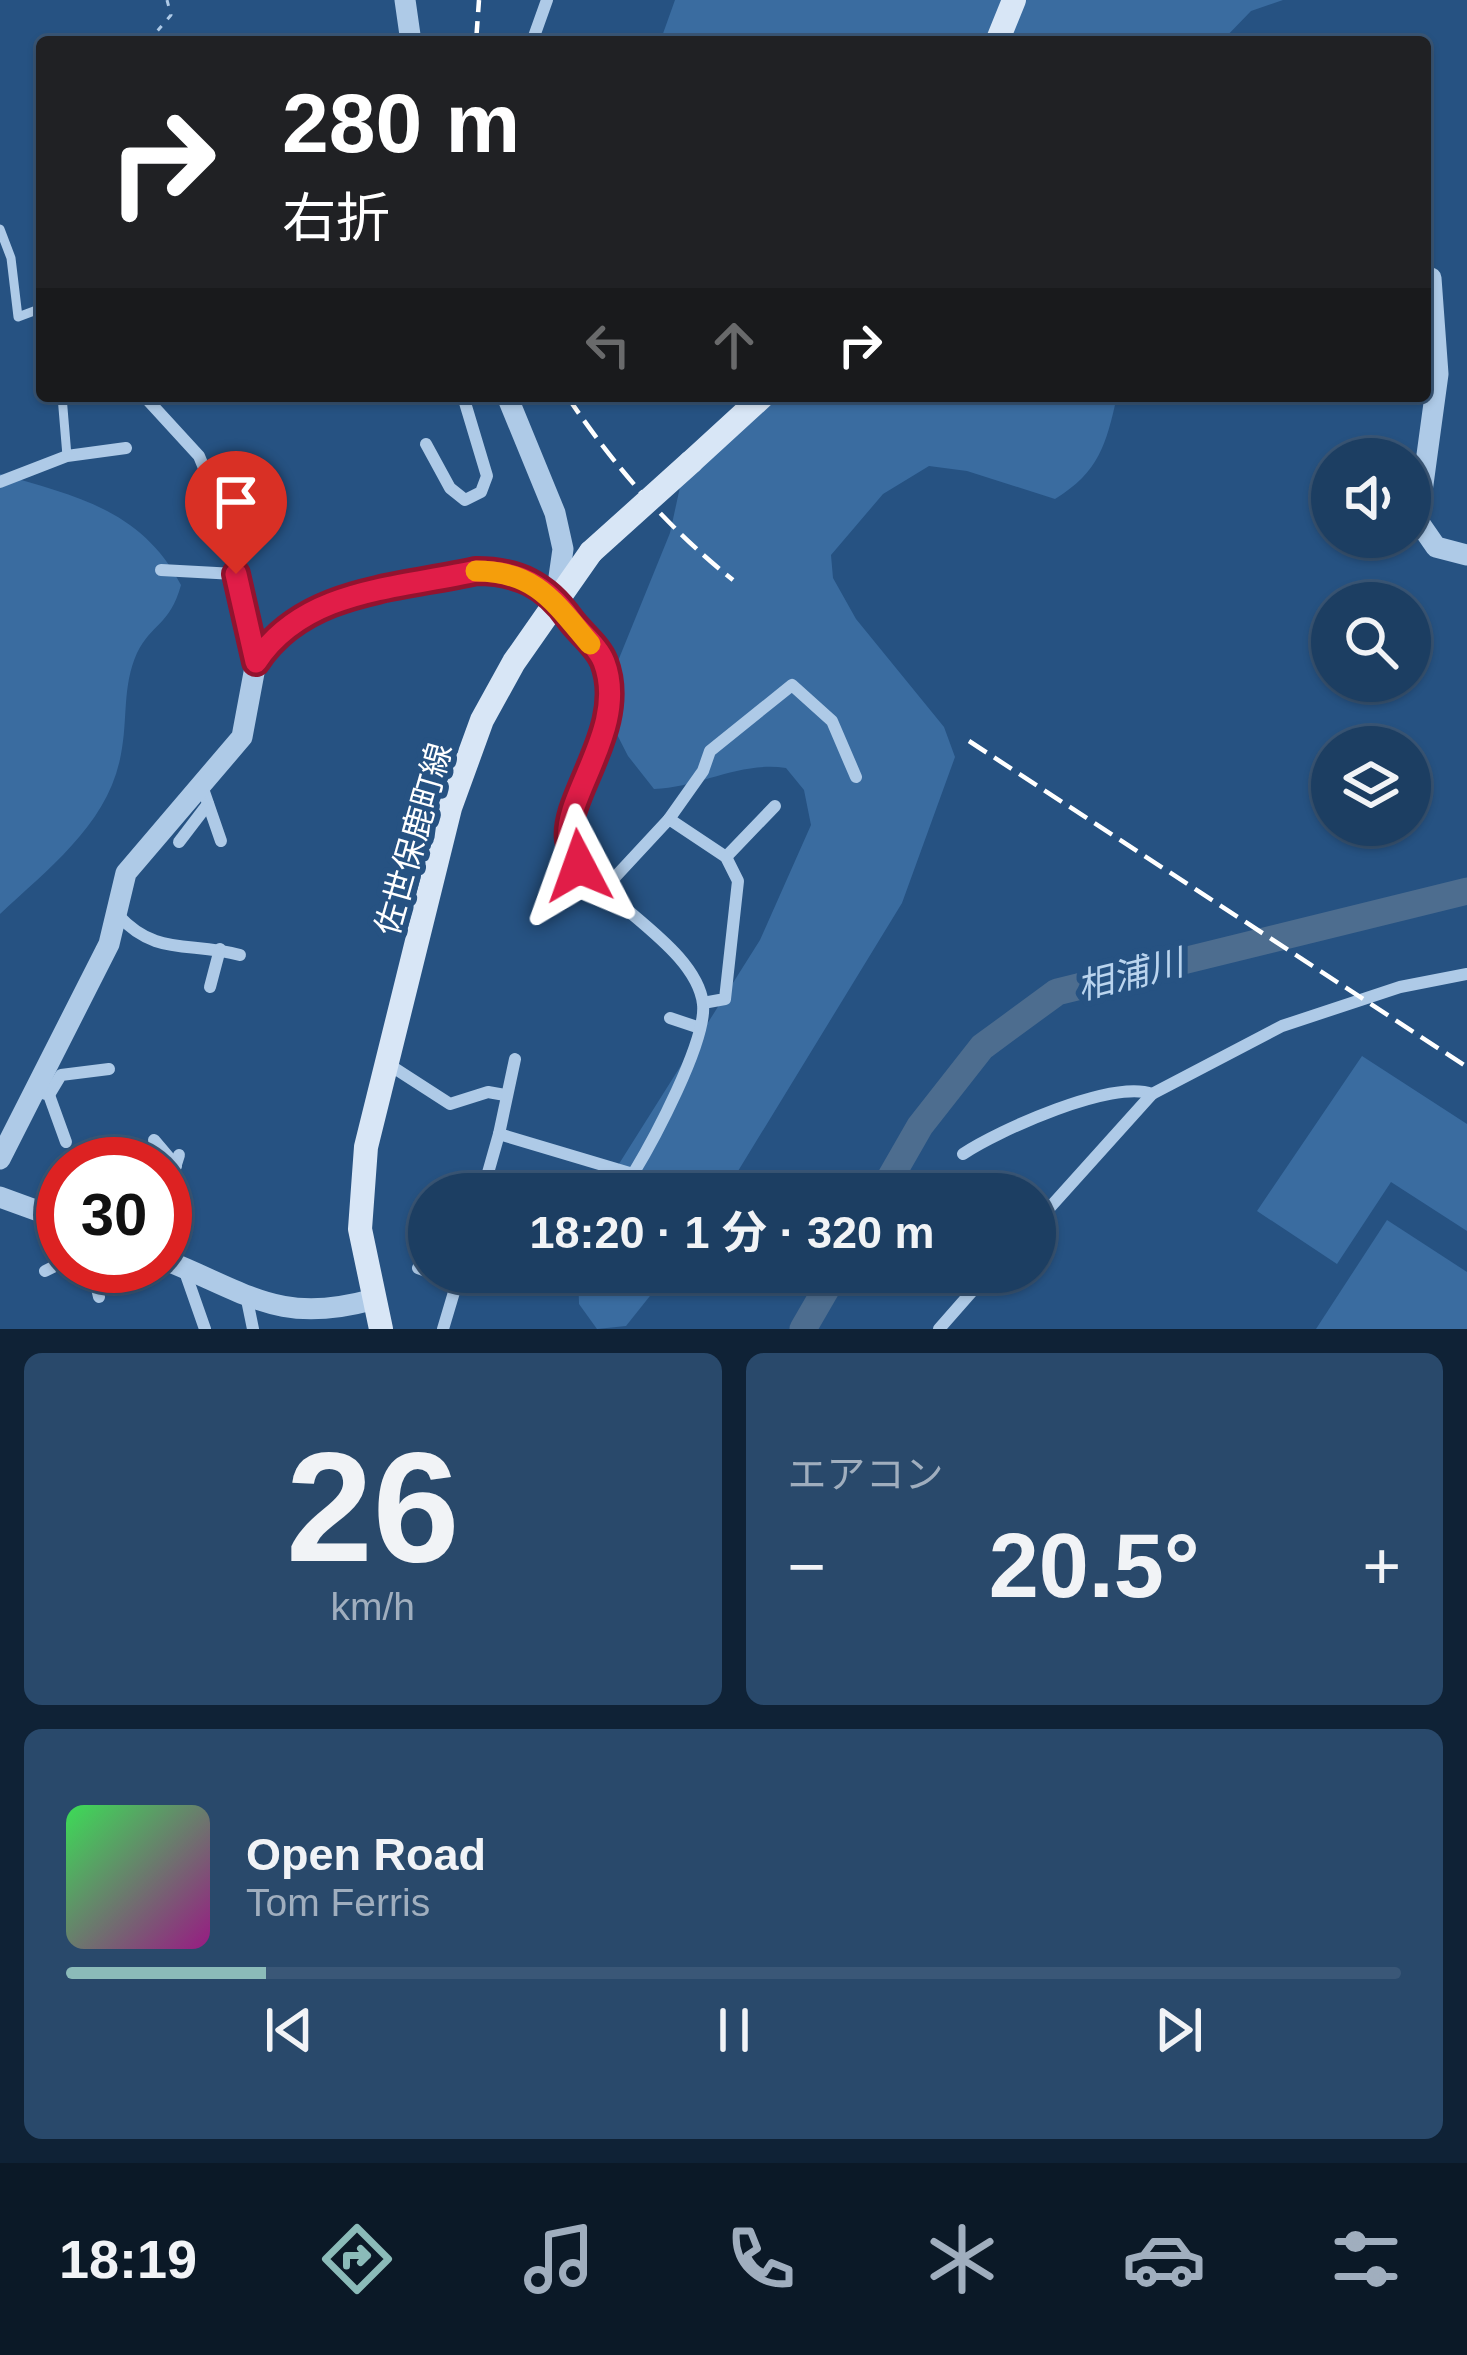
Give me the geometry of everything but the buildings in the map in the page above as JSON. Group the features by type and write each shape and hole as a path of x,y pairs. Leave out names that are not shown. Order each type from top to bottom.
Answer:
{"main road":[{"path":"999,36 1014,0"},
{"name":"佐世保鹿町線","path":"381,1329 371,1300 360,1229 366,1148 450,808 474,742 514,662 591,553 757,402"}],"street":[{"path":"405,0 410,36"},
{"path":"534,36 547,0"},
{"path":"1431,278 1438,374 1418,521 1436,547 1467,555"},
{"path":"150,402 199,456 216,497 256,662"},
{"path":"425,444 450,488 465,500 481,492 487,476 465,402"},
{"path":"509,402 555,513 562,549 556,598"},
{"path":"0,482 67,456 126,448"},
{"path":"161,570 236,574"},
{"path":"179,842 242,737 256,662 274,634 315,608 476,571 501,571 532,581 556,598 603,658 608,680 602,748 572,818 568,840 579,866 689,972 703,1004 700,1028 660,1128 633,1174 499,1134"},
{"path":"604,889 669,818 703,771 710,751 792,685 832,721 851,749 856,776"},
{"path":"205,795 221,841"},
{"path":"0,1159 42,1093 118,915 126,873 138,854 205,795"},
{"path":"725,857 775,806"},
{"path":"669,818 725,857 738,880 725,999 703,1004"},
{"path":"118,915 137,936 154,944 240,955"},
{"path":"210,987 220,949"},
{"path":"1056,1201 1152,1094 1282,1026 1400,986 1467,974"},
{"path":"670,1018 700,1028"},
{"path":"505,1095 515,1059"},
{"path":"387,1063 430,1096 450,1104 488,1092 505,1095 510,1102 488,1173"},
{"path":"42,1093 61,1075 109,1070"},
{"path":"963,1154 990,1136 1068,1107 1137,1088 1152,1094"},
{"path":"42,1093 64,1137"},
{"path":"0,1197 36,1210"},
{"path":"192,1272 290,1311 324,1313 371,1300"},
{"path":"98,1293 99,1297"},
{"path":"188,1293 206,1329"},
{"path":"443,1329 453,1293"},
{"path":"939,1329 971,1293"},
{"path":"245,1294 253,1329"}],"lane":[{"path":"0,229 11,258 19,317 36,310"},
{"path":"62,402 67,456"}],"path":[{"path":"153,36 171,16 167,0"}],"shaded area":[{"path":"675,0 1283,0 1251,11 1227,36 662,36"},
{"path":"747,402 1116,402 1098,456 1082,478 1055,499 967,471 929,466 883,494 831,555 833,578 856,619 944,727 955,757 902,903 737,1173 613,1173 760,940 811,825 804,790 786,768 753,768 654,789 628,756 605,711 618,661 670,533 680,487"},
{"path":"0,474 80,499 127,523 147,539 181,585 132,665 121,754 104,802 74,843 0,914"},
{"path":"1362,1056 1467,1124 1467,1231 1391,1182 1337,1264 1257,1211"},
{"path":"1387,1220 1467,1272 1467,1329 1316,1329"},
{"path":"579,1293 652,1293 626,1326 597,1329 579,1304"}],"waterway":[{"name":"相浦川","path":"893,1173 920,1126 982,1047 1057,992 1467,891"},
{"name":"相浦川","path":"803,1329 824,1293"}],"railway":[{"path":"476,36 479,0"},
{"path":"571,402 643,495 733,580"},
{"path":"969,741 1467,1067"}],"slow traffic":[{"path":"476,571 501,571 532,581 556,598 590,644"}],"route":[{"path":"236,574 256,662 274,634 315,608 476,571 501,571 532,581 556,598 603,658 608,680 602,748 572,818 568,840 579,866"}]}
